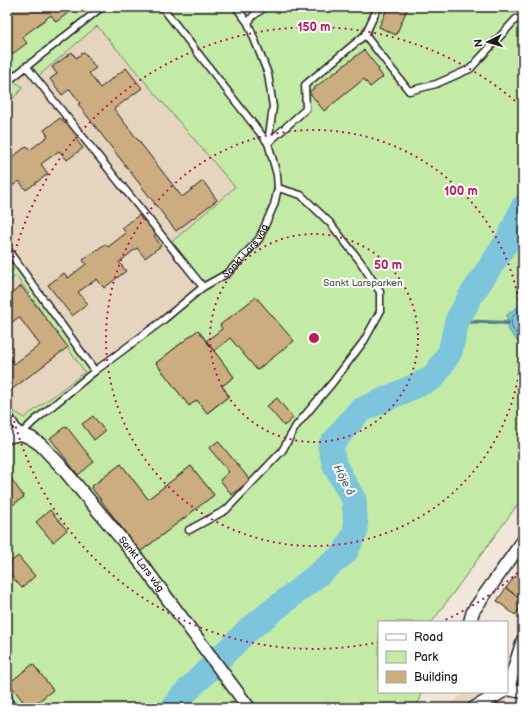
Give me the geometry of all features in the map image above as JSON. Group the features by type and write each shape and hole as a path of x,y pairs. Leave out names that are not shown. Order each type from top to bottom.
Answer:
{"street":[{"path":"7,436 21,434"},
{"name":"Sankt Lars väg","path":"21,434 31,438 41,445 60,465 138,559 247,705"},
{"path":"470,621 473,611 523,541"},
{"path":"508,680 523,640"},
{"path":"508,691 523,692"},
{"path":"474,708 500,693"}],"lane":[{"path":"7,82 102,7"},
{"name":"Sankt Lars väg","path":"7,412 21,434 33,422 96,371 162,321 203,287 228,273 258,239 274,205 278,188 277,176 268,143 162,7"},
{"path":"236,7 248,23 268,74 273,107 268,143"},
{"path":"248,23 252,16 265,7"},
{"path":"268,143 306,109 305,85 365,35 378,7"},
{"path":"365,35 409,91 436,84 470,69 516,19"},
{"path":"26,66 203,287"},
{"path":"189,530 226,510 282,451 296,426 364,342 380,312 380,292 360,261 330,223 301,195 278,188"},
{"path":"7,249 96,371"},
{"path":"7,696 12,708"}],"shaded area":[{"path":"97,26 235,187 169,244 203,287 95,371 19,265 7,274 7,82 26,66 36,78"},
{"path":"16,276 85,372 24,418 12,410 7,401 7,282"},
{"path":"464,693 516,708 446,708"}],"green space":[{"name":"Sankt Larsparken","path":"7,7 523,7 523,497 433,621 378,621 378,693 421,693 420,700 414,708 7,708 7,401 12,410 24,418 85,372 16,276 7,282 7,274 19,265 95,370 203,287 169,244 235,187 97,26 36,78 26,66 10,79 23,87 7,106","holes":["198,330 234,377 222,386 229,396 208,413 197,400 189,406 156,363","121,464 148,499 191,466 214,495 140,552 91,487"]}],"water":[{"path":"523,303 523,348 508,329 507,315"}],"building":[{"path":"17,7 76,7 56,22 51,15 22,37 27,43 7,58 7,14"},
{"path":"388,7 408,7 396,35 379,27"},
{"path":"364,50 379,69 378,70 383,77 370,87 364,79 324,111 309,92"},
{"path":"72,52 76,58 84,52 96,68 89,73 100,88 126,68 142,88 114,109 182,197 203,181 217,200 176,231 78,104 80,103 70,89 62,95 50,79 57,74 52,67"},
{"path":"60,118 65,124 67,122 78,137 75,138 83,148 67,160 59,151 41,164 48,174 26,190 19,181 7,190 7,161 27,146 30,150 48,136 44,130"},
{"path":"139,215 156,234 154,236 161,246 145,258 137,248 119,262 126,271 104,288 97,279 78,292 88,304 72,316 48,285 64,273 68,278 86,264 83,260 105,244 108,247 126,233 122,228"},
{"path":"21,286 68,347 7,393 7,354 14,364 40,345 19,317 7,326 7,297"},
{"path":"256,297 294,341 257,370 230,338 214,351 206,341 222,329 220,325"},
{"path":"198,330 234,377 222,386 229,396 207,413 197,400 189,406 156,363"},
{"path":"277,398 293,418 284,426 267,406"},
{"path":"93,416 105,431 94,440 82,424"},
{"path":"66,426 94,462 78,475 50,438"},
{"path":"218,441 250,480 232,495 220,480 229,472 209,448"},
{"path":"121,464 148,499 191,466 214,495 140,552 91,487"},
{"path":"10,477 24,497 7,509 7,479"},
{"path":"50,510 67,530 53,542 36,522"},
{"path":"18,556 35,576 22,588 7,571 7,565"},
{"path":"515,576 523,582 523,601 506,588"},
{"path":"506,588 523,601 523,604 515,615 497,601"},
{"path":"33,664 53,690 28,708 9,683"}],"waterway":[{"name":"Höje å","path":"173,708 182,696 246,632 345,553 356,530 354,500 335,466 330,446 359,411 433,378 450,352 457,321 470,297 508,240 523,207"},
{"path":"457,321 508,323"}]}
